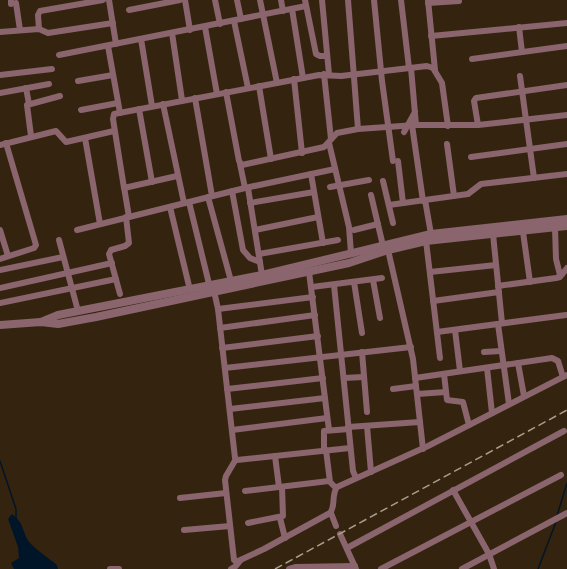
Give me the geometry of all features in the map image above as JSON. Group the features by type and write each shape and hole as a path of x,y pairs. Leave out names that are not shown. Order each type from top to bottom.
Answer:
{"street":[{"path":"38,29 38,15 40,11 103,0"},
{"path":"109,0 116,44"},
{"path":"129,10 180,0"},
{"path":"185,0 190,30"},
{"path":"215,0 220,24"},
{"path":"237,0 238,20 248,88"},
{"path":"260,0 277,82"},
{"path":"281,0 283,11"},
{"path":"322,0 327,56 330,141 349,227 351,253"},
{"path":"348,0 358,129"},
{"path":"374,0 387,126 396,161 403,203"},
{"path":"401,0 415,112 412,125 431,234"},
{"path":"448,126 442,83 435,70 428,2 459,1"},
{"path":"13,2 20,30"},
{"path":"59,54 141,40 283,11 305,3 316,54 327,56"},
{"path":"292,9 303,78"},
{"path":"0,32 38,29 48,34 113,23"},
{"path":"432,36 567,23"},
{"path":"205,27 217,94"},
{"path":"519,27 522,52"},
{"path":"172,33 182,100"},
{"path":"141,40 152,106"},
{"path":"108,46 120,113"},
{"path":"472,59 567,46"},
{"path":"120,294 109,254 111,250 125,246 129,243 124,187 114,131 114,114 277,82 327,74 341,76 381,70 427,66 435,70"},
{"path":"0,75 52,69"},
{"path":"78,81 113,75"},
{"path":"520,76 534,178"},
{"path":"294,79 302,153"},
{"path":"0,93 49,84"},
{"path":"478,125 474,101 476,98 567,85"},
{"path":"258,86 271,159"},
{"path":"26,88 29,104 26,109 32,136"},
{"path":"226,92 240,164 250,203 262,275"},
{"path":"29,104 60,96"},
{"path":"195,98 210,197 231,281"},
{"path":"81,110 118,103"},
{"path":"163,104 177,176 187,202 211,290 218,309 236,459 225,478 226,493 234,560 236,562 240,561"},
{"path":"139,109 152,182"},
{"path":"240,164 242,165 302,153 324,147 337,133 358,129 412,125 478,125 567,115"},
{"path":"404,132 412,125"},
{"path":"0,258 34,248 36,245 2,144 56,131 66,142 114,131"},
{"path":"84,138 100,224"},
{"path":"447,144 454,196"},
{"path":"471,156 567,144"},
{"path":"77,230 232,191 335,169"},
{"path":"311,174 323,243"},
{"path":"389,205 468,194 481,184 567,174"},
{"path":"124,187 128,188 177,176"},
{"path":"330,186 369,180"},
{"path":"383,181 393,223"},
{"path":"232,191 243,250 250,258 260,262"},
{"path":"250,203 314,192"},
{"path":"371,195 411,347 423,449"},
{"path":"170,207 190,290"},
{"path":"255,230 318,217"},
{"path":"0,325 41,322 58,324 211,290 309,272 349,263 385,248 431,234 567,219"},
{"path":"354,230 378,224"},
{"path":"41,322 48,318 78,311 190,290 211,290 231,281 262,275 351,253 426,241 523,232 567,226"},
{"path":"555,228 556,259 560,275"},
{"path":"0,230 8,256"},
{"path":"523,232 530,282"},
{"path":"493,234 499,289 501,351 509,404"},
{"path":"59,240 78,311"},
{"path":"259,254 338,240"},
{"path":"426,241 440,358"},
{"path":"0,270 63,257"},
{"path":"0,288 112,264"},
{"path":"430,272 496,265"},
{"path":"433,301 556,278 567,268"},
{"path":"309,272 329,430"},
{"path":"312,288 382,278"},
{"path":"0,303 116,279"},
{"path":"373,280 380,318"},
{"path":"354,282 362,333"},
{"path":"334,285 350,448 353,471 356,478"},
{"path":"218,309 313,297"},
{"path":"220,328 315,315"},
{"path":"437,332 566,315"},
{"path":"455,330 460,371"},
{"path":"222,348 318,336"},
{"path":"225,368 411,347"},
{"path":"484,352 501,351"},
{"path":"362,352 367,412"},
{"path":"336,488 423,449 565,376 555,358 415,378"},
{"path":"518,363 524,396"},
{"path":"486,368 492,413"},
{"path":"444,374 448,400 463,402 469,425"},
{"path":"344,378 363,377"},
{"path":"227,389 322,378"},
{"path":"393,389 416,386"},
{"path":"417,394 446,392"},
{"path":"230,409 325,398"},
{"path":"232,430 327,418"},
{"path":"336,488 329,481 324,432 329,430 367,426 420,422"},
{"path":"367,426 371,472"},
{"path":"347,548 564,431"},
{"path":"236,459 350,448"},
{"path":"248,523 280,518 284,515 281,487 275,456"},
{"path":"381,569 561,475"},
{"path":"245,491 329,481"},
{"path":"336,488 331,513 336,526"},
{"path":"453,490 489,554 494,569"},
{"path":"180,498 226,493"},
{"path":"231,569 240,561 331,513"},
{"path":"462,569 565,514"},
{"path":"280,518 285,538"},
{"path":"184,530 230,526"},
{"path":"289,569 356,568 340,534"},
{"path":"110,569 119,569"}],"water":[{"path":"12,514 22,525 29,541 35,548 57,565 58,569 14,569 11,563 19,558 18,547 8,519"}],"waterway":[{"path":"0,461 16,509 16,519"},
{"path":"557,516 567,483"},
{"path":"538,569 556,522"}],"railway":[{"path":"275,569 567,410"}]}
